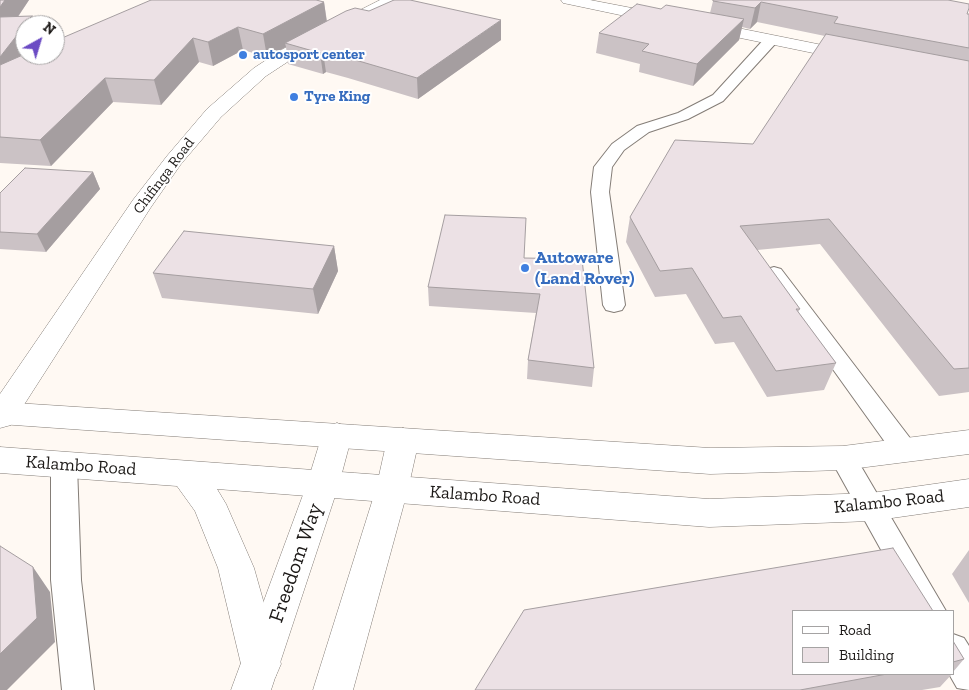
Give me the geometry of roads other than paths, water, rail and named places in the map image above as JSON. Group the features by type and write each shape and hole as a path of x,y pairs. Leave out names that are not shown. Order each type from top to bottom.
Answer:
{"main road":[{"name":"Chifinga Road","path":"1,414 141,205 174,160 214,113 253,78 289,53 391,0"},
{"path":"568,0 865,58"},
{"path":"1,414 710,460 843,458 969,442"},
{"name":"Freedom Way","path":"256,677 323,484 337,435"},
{"path":"333,690 392,489 403,440"},
{"name":"Kalambo Road","path":"0,460 709,513 870,507 969,493"},
{"path":"186,474 209,504 236,568 256,677"}],"lane":[{"path":"614,305 600,192 602,167 618,147 643,129 683,116 718,98 771,40"},
{"path":"774,273 904,449"},
{"path":"843,458 930,610"},
{"path":"64,465 66,580 78,690"},
{"path":"954,651 969,676"}],"place":[{"name":"autosport center","path":"243,55"},
{"name":"Tyre King","path":"294,97"},
{"name":"Autoware (Land Rover)","path":"525,268"}]}
